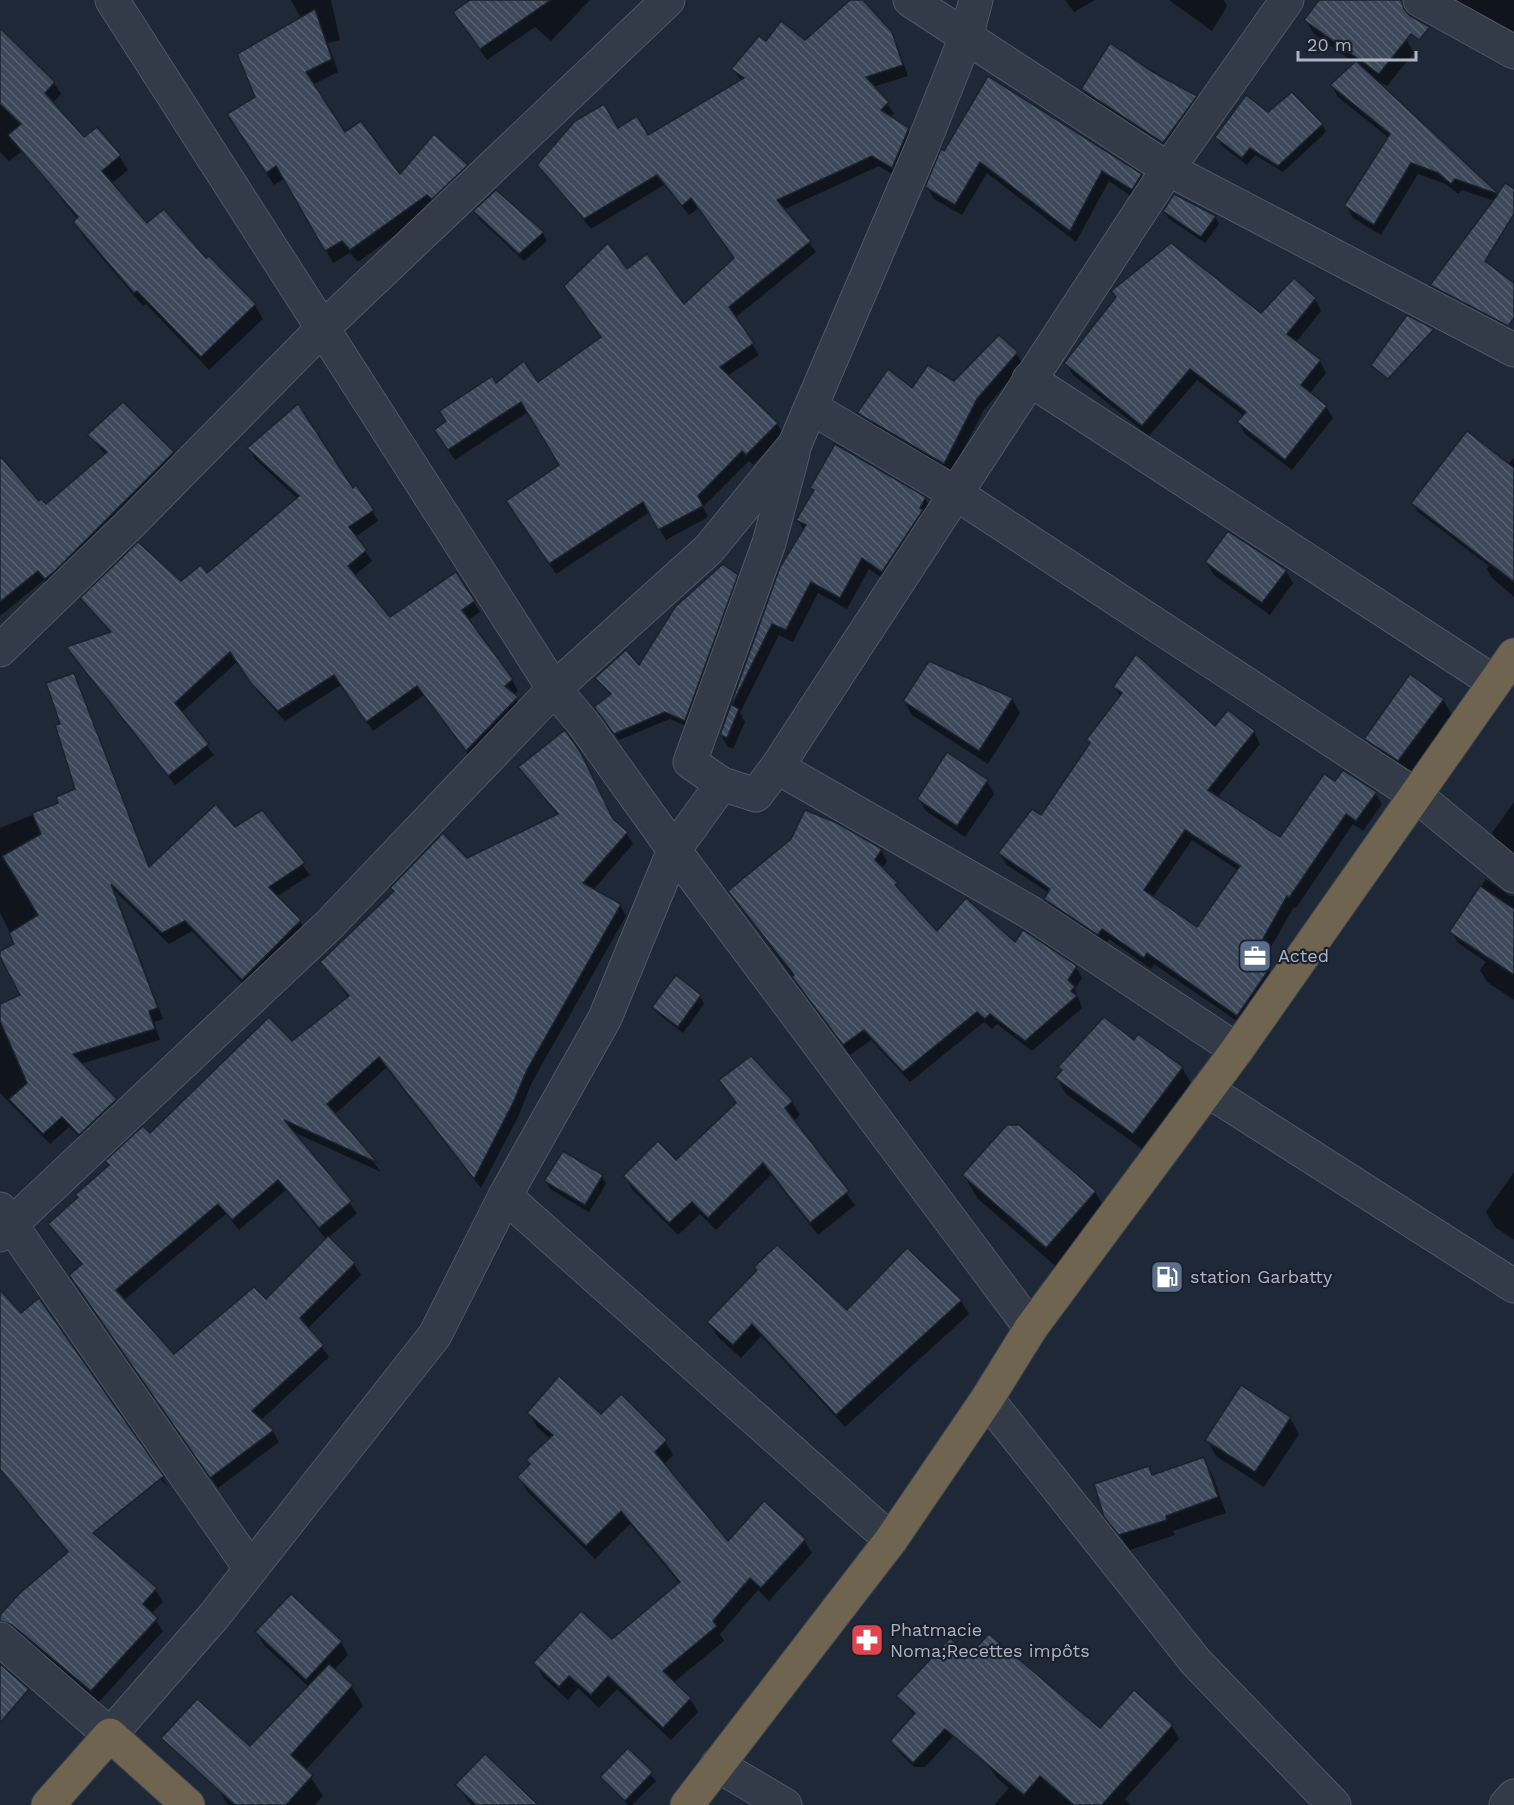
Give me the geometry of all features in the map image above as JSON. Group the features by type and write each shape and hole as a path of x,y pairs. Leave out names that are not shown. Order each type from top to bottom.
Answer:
{"highway":[{"path":"687,1805 891,1540 987,1398 1030,1328 1237,1050 1514,655"},
{"path":"48,1805 110,1735 188,1805"}],"street":[{"path":"112,0 554,689 583,723 674,850 1030,1328"},
{"path":"0,650 128,526 322,329 668,0"},
{"path":"910,0 1168,170 1514,350"},
{"path":"976,0 966,37 795,444 769,543 690,762 722,784 756,795 777,767 1168,170 1287,0"},
{"path":"1420,0 1514,52"},
{"path":"1029,379 1494,682"},
{"path":"812,408 955,493 1417,796 1514,876"},
{"path":"251,1569 4,1222 329,925 554,689 709,549 795,444"},
{"path":"777,767 1031,913 1237,1050"},
{"path":"0,1639 110,1735 214,1616 435,1335 505,1196 605,1018 674,850 722,784"},
{"path":"1207,1090 1514,1286"},
{"path":"505,1196 891,1540"},
{"path":"987,1398 1196,1662 1334,1805"},
{"path":"717,1765 785,1805"},
{"path":"1506,1805 1514,1796"}],"building":[{"path":"470,0 551,0 480,49 453,12"},
{"path":"850,0 863,0 892,32 903,65 866,77 889,102 881,110 909,128 892,168 872,156 777,200 811,241 729,307 754,343 720,367 778,423 746,455 742,451 698,496 703,506 658,530 643,502 549,564 506,501 559,465 521,402 448,450 434,430 446,421 439,411 492,376 496,383 524,361 538,382 601,337 564,286 608,243 627,269 647,254 684,304 734,258 691,198 682,206 657,175 584,219 537,165 575,121 604,104 618,128 637,116 648,135 744,78 731,69 759,36 766,41 781,21 805,40"},
{"path":"1319,0 1401,0 1410,16 1430,27 1419,40 1411,34 1379,74 1304,20"},
{"path":"315,9 332,59 306,72 345,132 361,121 400,174 434,134 468,165 432,199 427,195 350,250 342,241 325,251 276,166 266,173 227,114 255,97 237,54"},
{"path":"0,28 55,82 45,93 84,137 97,127 121,155 102,171 147,223 164,209 206,258 209,256 256,304 201,357 137,291 134,293 73,222 78,217 8,135 21,124 0,104"},
{"path":"1110,43 1153,72 1197,96 1163,143 1081,89"},
{"path":"1356,61 1498,193 1505,183 1514,189 1514,214 1485,261 1514,283 1514,318 1508,326 1430,285 1498,194 1455,179 1451,184 1438,173 1411,163 1374,225 1344,206 1390,134 1330,85"},
{"path":"988,76 1142,174 1132,190 1102,171 1070,231 980,162 955,205 925,187 941,149 944,151"},
{"path":"1292,92 1323,124 1278,166 1250,148 1242,158 1215,137 1246,95 1268,112"},
{"path":"496,190 544,232 519,254 473,211"},
{"path":"1174,194 1216,216 1201,237 1163,211"},
{"path":"1171,243 1261,313 1294,278 1316,298 1287,334 1321,360 1301,385 1327,406 1285,460 1237,422 1246,412 1190,369 1142,426 1064,363 1116,297 1111,291"},
{"path":"1407,315 1434,329 1388,379 1371,365"},
{"path":"999,335 1018,352 977,399 944,464 857,413 888,369 912,388 928,365 954,381"},
{"path":"123,402 174,452 55,571 45,579 38,571 0,602 0,456 39,501 41,499 46,504 107,452 87,435"},
{"path":"298,404 353,488 356,485 374,510 349,527 367,550 348,566 390,617 456,572 475,601 462,610 513,679 505,686 518,697 466,751 417,686 366,722 334,675 278,711 250,682 230,652 175,703 209,744 168,776 66,647 111,632 80,598 138,542 181,581 201,565 207,573 299,496 247,448"},
{"path":"1467,431 1514,468 1514,582 1411,503"},
{"path":"835,444 926,497 920,508 923,510 882,572 862,558 840,598 811,582 786,630 772,624 732,705 739,709 727,738 720,735 780,567 806,525 796,520 814,490 810,488"},
{"path":"1228,531 1287,570 1262,603 1205,562"},
{"path":"723,564 738,575 685,721 665,712 614,734 594,707 611,694 595,678 626,650 639,665 675,607"},
{"path":"1136,654 1215,726 1228,710 1255,731 1208,790 1280,837 1324,774 1335,781 1343,770 1377,792 1356,821 1346,814 1289,898 1287,896 1253,957 1270,968 1237,1016 1147,953 1144,958 1102,929 1098,935 1044,899 1050,889 998,853 1032,809 1041,815 1090,743 1086,740 1122,693 1113,687","holes":["1185,830 1240,866 1197,927 1144,890"]},
{"path":"929,661 1013,698 979,751 903,701"},
{"path":"74,673 149,867 216,804 235,827 262,810 305,863 269,887 301,920 242,980 185,921 162,933 111,884 158,1008 149,1011 155,1029 73,1054 117,1099 79,1135 62,1117 43,1134 9,1099 27,1083 0,1021 0,1004 20,995 0,957 0,951 14,944 9,933 38,915 2,856 41,834 32,813 58,803 56,797 75,789 55,725 60,724 46,683"},
{"path":"1410,674 1444,699 1398,761 1364,739"},
{"path":"565,730 581,753 613,819 628,832 583,883 621,904 527,1070 513,1103 474,1179 379,1057 327,1104 378,1163 284,1120 352,1201 319,1228 278,1180 232,1220 218,1204 116,1290 174,1354 254,1287 266,1299 328,1236 355,1263 300,1318 324,1345 252,1411 274,1430 210,1478 69,1275 82,1264 48,1224 78,1197 75,1195 109,1165 105,1161 143,1126 150,1133 269,1017 292,1041 349,996 320,962 394,891 390,888 443,833 467,858 558,814 518,767"},
{"path":"947,752 988,780 957,826 917,799"},
{"path":"805,810 837,823 882,849 875,860 898,883 895,885 937,931 966,898 1015,942 1023,930 1077,966 1068,980 1075,987 1071,991 1077,996 1025,1041 990,1014 985,1019 977,1012 903,1072 864,1030 843,1045 792,977 794,975 728,891 791,839"},
{"path":"1480,886 1514,909 1514,975 1449,932"},
{"path":"676,975 701,995 678,1027 652,1007"},
{"path":"1104,1017 1134,1040 1138,1034 1183,1067 1133,1134 1055,1078 1062,1070 1058,1067"},
{"path":"751,1056 793,1101 785,1108 849,1191 810,1223 763,1163 708,1218 692,1202 669,1223 623,1176 658,1141 676,1160 736,1103 719,1080"},
{"path":"1007,1125 1019,1125 1096,1191 1046,1248 962,1175"},
{"path":"563,1151 603,1175 585,1205 544,1181"},
{"path":"777,1245 847,1310 907,1248 962,1300 836,1415 752,1324 733,1345 707,1322 757,1270 754,1267"},
{"path":"0,1290 21,1313 39,1298 164,1476 93,1533 157,1588 143,1604 158,1618 91,1691 12,1625 0,1621 0,1615 19,1594 68,1552 0,1469"},
{"path":"559,1376 601,1414 621,1394 667,1440 655,1452 728,1541 764,1501 806,1539 761,1588 750,1578 713,1621 717,1626 663,1671 691,1698 663,1728 608,1676 591,1695 569,1676 559,1687 533,1663 581,1611 612,1639 680,1582 621,1511 586,1546 517,1477 530,1464 526,1460 553,1435 527,1413"},
{"path":"1241,1385 1291,1417 1255,1472 1205,1440"},
{"path":"1204,1457 1218,1497 1166,1516 1167,1520 1119,1535 1104,1517 1094,1484 1149,1466 1152,1475"},
{"path":"291,1594 342,1641 306,1680 255,1632"},
{"path":"989,1634 1100,1728 1134,1690 1173,1725 1102,1805 1074,1805 1040,1776 1024,1795 945,1729 913,1763 890,1741 915,1713 896,1696 950,1638 969,1655"},
{"path":"0,1664 29,1689 0,1723"},
{"path":"329,1664 353,1685 291,1755 313,1775 286,1805 235,1805 161,1738 197,1699 250,1746"},
{"path":"628,1748 653,1772 625,1801 600,1777"},
{"path":"485,1754 538,1805 476,1805 455,1785"}],"place":[{"name":"Acted","path":"1255,956"},
{"name":"station Garbatty","path":"1167,1277"},
{"name":"Phatmacie Noma;Recettes impôts","path":"867,1640"}]}
